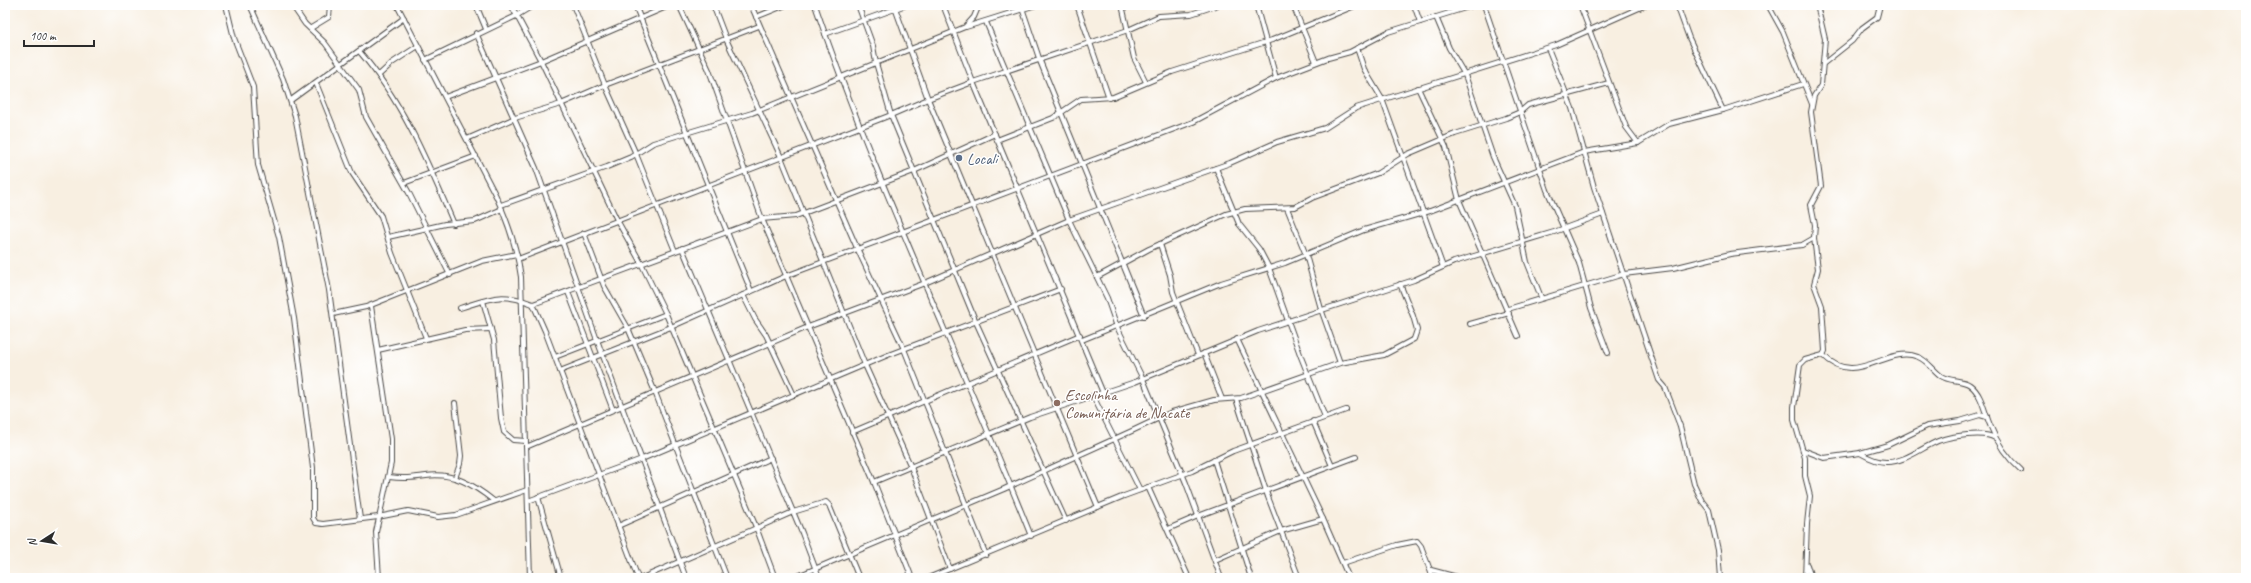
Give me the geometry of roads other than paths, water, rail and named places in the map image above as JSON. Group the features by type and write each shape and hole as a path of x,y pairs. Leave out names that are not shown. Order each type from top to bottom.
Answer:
{"street":[{"path":"226,5 234,38 253,87 258,165 279,237 294,318 313,468 313,518 316,523 323,524 360,518 378,517 408,511 446,517 467,512 527,490"},
{"path":"250,5 291,100 313,205 333,314 360,518"},
{"path":"292,5 325,43 340,66 361,93 366,117 404,183 450,275"},
{"path":"311,28 329,17 330,5"},
{"path":"397,5 502,207 510,225 518,256 522,300 530,578"},
{"path":"476,5 486,29"},
{"path":"510,5 541,61 617,220 641,263 666,314 756,527 775,578"},
{"path":"425,60 476,33 516,16 534,5"},
{"path":"573,5 605,85 636,154 675,250"},
{"path":"635,5 751,292"},
{"path":"445,97 541,61 640,17 671,5"},
{"path":"679,5 698,50 709,70 762,218 874,482 912,578"},
{"path":"713,5 726,39 782,157 825,261 865,364 912,467 950,569"},
{"path":"751,5 758,26 856,248 904,349 947,453 986,555"},
{"path":"756,17 786,5"},
{"path":"815,5 859,127 990,435 1031,536"},
{"path":"858,5 873,46 876,63 892,115 933,221 976,322 1066,521"},
{"path":"825,34 895,7 906,5"},
{"path":"943,5 973,82 1061,289 1103,393"},
{"path":"966,28 974,18 978,5"},
{"path":"1022,5 1040,61 1080,164 1121,265 1144,316"},
{"path":"388,237 475,221 502,207 543,190 594,172 636,154 654,143 761,110 840,76 954,32 1036,5"},
{"path":"1077,5 1109,98"},
{"path":"1122,5 1134,58 1146,82"},
{"path":"333,314 371,306 482,261 518,256 562,242 657,204 892,115 928,99 973,82 1091,44 1159,16 1191,14 1218,5"},
{"path":"1256,5 1276,78"},
{"path":"1293,5 1316,62"},
{"path":"997,140 1031,128 1061,114 1081,99 1109,98 1146,82 1267,41 1358,5"},
{"path":"1414,5 1420,22"},
{"path":"560,371 671,327 786,276 856,248 933,221 1193,122 1276,78 1357,48 1388,32 1475,5"},
{"path":"1484,5 1539,169 1563,229 1576,256 1608,354"},
{"path":"1580,5 1588,30 1626,127 1638,143"},
{"path":"526,447 808,327 925,282 1038,235 1069,220 1216,168 1277,142 1332,125 1343,115 1356,108 1548,48 1646,5"},
{"path":"1677,5 1689,38 1723,110"},
{"path":"1768,5 1783,32 1812,104 1821,181 1818,193 1811,205 1815,225 1814,238 1818,269 1814,284 1822,306 1825,351 1823,355"},
{"path":"1812,104 1821,85 1823,64 1824,28 1817,5"},
{"path":"1823,64 1852,41 1862,28 1877,17 1880,5"},
{"path":"895,7 928,99 1098,507"},
{"path":"1436,17 1449,48 1465,75 1493,157 1515,206 1527,262 1541,298"},
{"path":"291,100 340,66 404,18"},
{"path":"986,22 1069,220 1097,277 1117,327 1143,379 1183,475 1221,578"},
{"path":"467,139 515,118 561,104 605,85 758,26"},
{"path":"476,33 536,168 597,340 623,405 686,578"},
{"path":"379,75 418,46"},
{"path":"1357,48 1364,69 1382,99 1443,267"},
{"path":"1548,48 1567,94 1584,152 1659,380 1665,387 1680,426 1694,484 1702,501 1709,510 1718,550 1720,578"},
{"path":"359,51 379,75 404,114 432,172 454,224"},
{"path":"316,83 352,173 377,207 426,338"},
{"path":"1097,277 1160,244 1233,212 1251,209 1287,208 1378,173 1402,156 1443,139 1520,112 1528,105 1609,83"},
{"path":"1082,340 1144,316 1221,283 1306,255 1364,230 1424,213 1584,152 1638,143 1669,124 1723,110 1803,84"},
{"path":"1418,88 1443,139 1459,200 1484,253 1518,336"},
{"path":"460,308 483,301 512,297 533,304 762,218 796,216 805,213 914,171 995,134"},
{"path":"404,183 476,156"},
{"path":"1216,168 1233,212 1243,230 1259,249 1269,268 1307,374 1325,417"},
{"path":"1287,208 1306,255 1321,309 1340,363"},
{"path":"874,482 1056,407 1143,379 1236,339 1288,320 1400,284 1484,253 1563,229 1604,214"},
{"path":"584,233 602,279 628,328 655,392 727,578"},
{"path":"1470,324 1584,284 1624,274 1673,268 1730,254 1802,245 1814,238"},
{"path":"1160,244 1177,302 1198,356"},
{"path":"682,248 731,360 819,578"},
{"path":"792,578 816,569 848,553 931,518 1011,486 1158,417 1222,399 1236,399 1340,363 1384,355 1414,339 1417,330 1400,284"},
{"path":"528,501 600,476 865,364 1061,289"},
{"path":"568,292 586,344 613,410"},
{"path":"743,295 754,319 770,343 794,395"},
{"path":"483,301 495,348 501,418 504,432 513,440 526,441"},
{"path":"533,304 555,357 638,578"},
{"path":"371,306 392,440 389,477 378,517 375,542 379,578"},
{"path":"555,357 666,314"},
{"path":"378,350 464,330 491,329"},
{"path":"852,432 968,384 1080,335"},
{"path":"1236,339 1303,476 1349,578"},
{"path":"1204,353 1222,399"},
{"path":"1823,355 1832,364 1850,367 1868,367 1899,355 1917,356 1948,380 1968,383 1977,392 1995,438 2003,452 2021,470"},
{"path":"1805,578 1807,563 1806,524 1810,496 1805,476 1803,450 1799,442 1794,420 1800,365 1805,360 1823,355"},
{"path":"1093,396 1140,490"},
{"path":"1236,399 1250,445 1299,578"},
{"path":"454,478 460,464 455,403"},
{"path":"928,578 1140,490 1183,475 1250,445 1312,421 1346,410"},
{"path":"1803,450 1824,458 1860,453 1888,445 1927,426 1960,421 1980,415 1987,417"},
{"path":"1312,421 1332,466"},
{"path":"1860,453 1887,462 1901,458 1939,441 1981,434 1988,434 1995,438"},
{"path":"1168,529 1198,516 1356,457"},
{"path":"618,526 770,458"},
{"path":"1214,460 1251,578"},
{"path":"389,477 408,479 426,476 454,478 467,481 494,501"},
{"path":"1148,487 1189,578"},
{"path":"538,497 561,578"},
{"path":"642,578 756,527 793,512 826,502 829,504 859,578"},
{"path":"1215,560 1281,531 1323,519"},
{"path":"1343,563 1397,545 1417,541 1421,546 1433,578"},
{"path":"1807,563 1811,578"},
{"path":"1431,570 1461,578"}],"place":[{"name":"Locali","path":"959,158"},
{"name":"Escolinha Comunitária de Nacate","path":"1057,403"}]}
